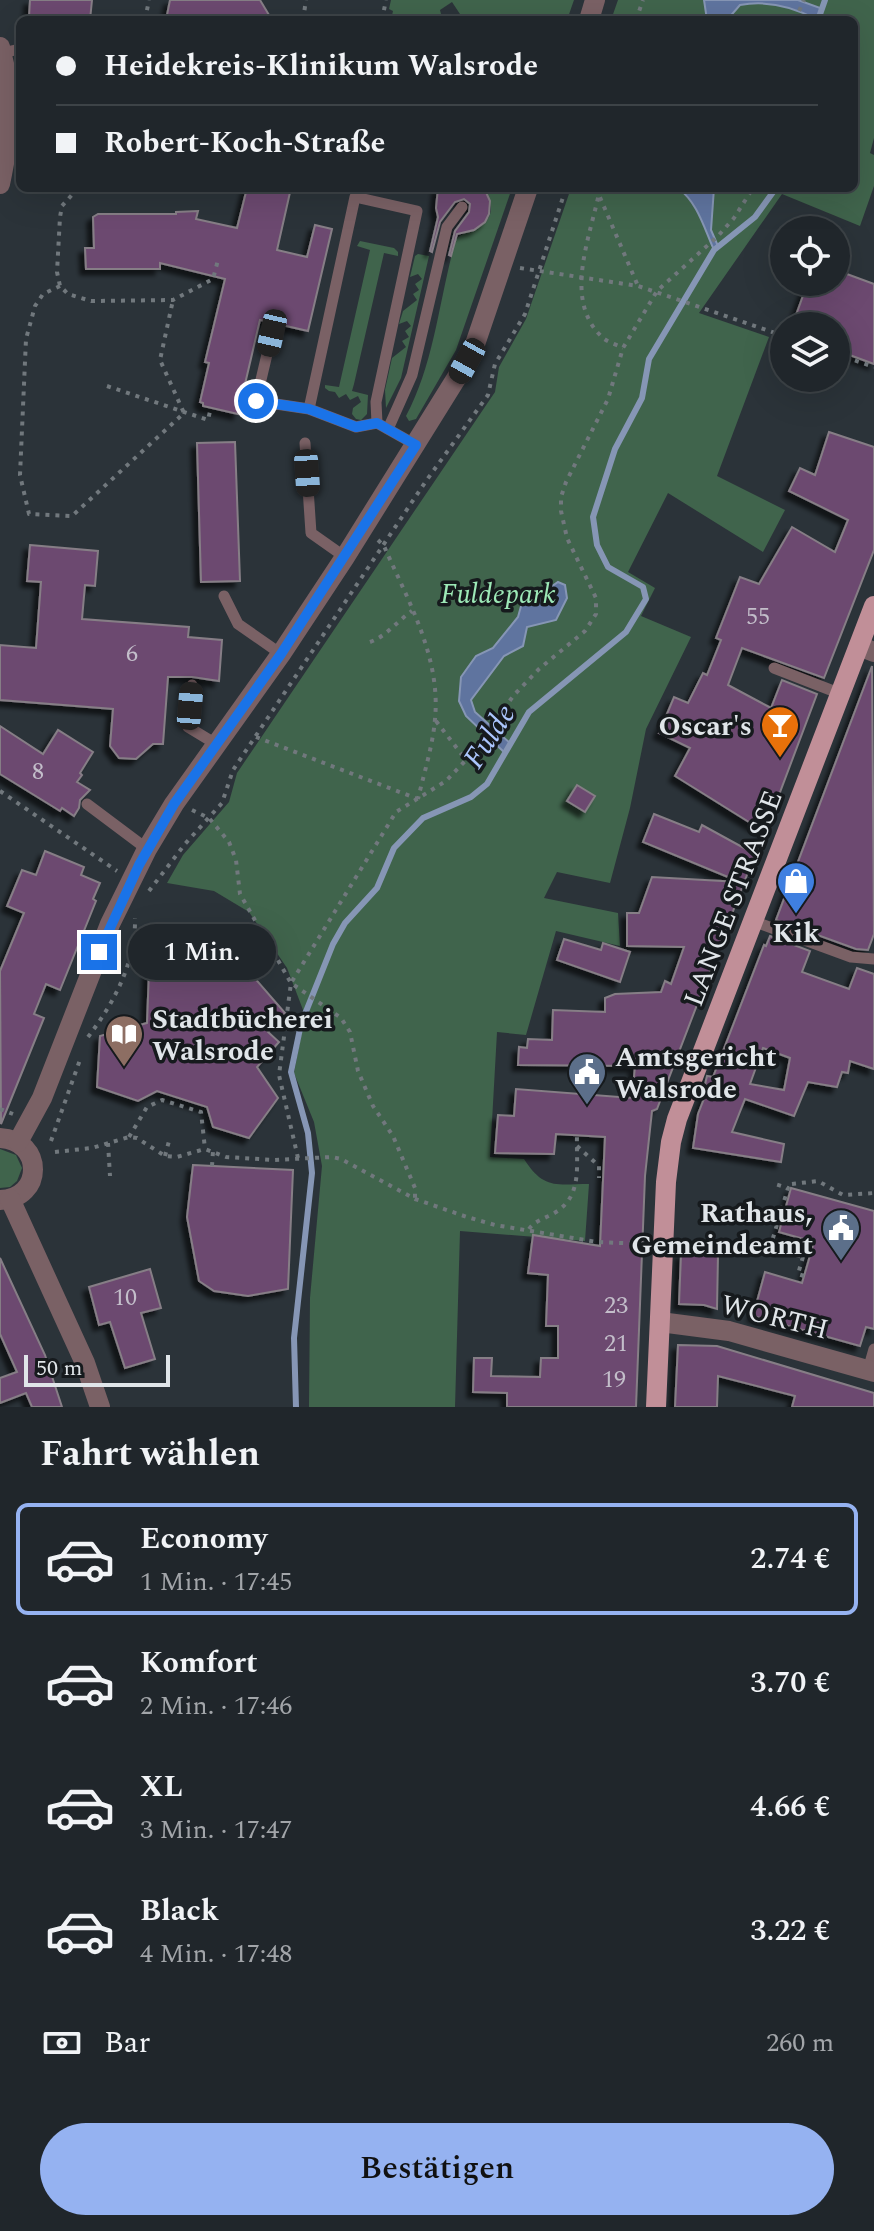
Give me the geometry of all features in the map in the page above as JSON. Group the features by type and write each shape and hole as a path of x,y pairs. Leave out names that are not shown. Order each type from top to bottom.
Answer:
{"main road":[{"name":"LANGE STRASSE","path":"656,1407 671,1142 841,694 866,649 874,606"}],"street":[{"path":"0,184 10,137 7,50"},
{"path":"100,1407 85,1363 5,1200 23,1192 33,1175 31,1156 9,1140 42,1098 110,924 139,886 147,849 174,804 281,654 345,557 476,345 527,192"},
{"name":"WORTH","path":"660,1322 729,1331 871,1371"}],"lane":[{"path":"309,409 355,197 417,211 376,402 377,423"},
{"path":"388,429 412,375 447,227 462,207"},
{"path":"272,333 256,401 309,409 356,427 377,423 416,445"},
{"path":"305,443 311,533 345,557"},
{"path":"224,596 238,624 281,654"},
{"path":"774,668 841,694"},
{"path":"192,685 188,727 216,744"},
{"path":"87,804 147,849"},
{"path":"753,921 851,957 874,959"},
{"path":"871,1371 874,1349"}],"path":[{"path":"74,192 62,206 60,217 57,272 60,286 68,294 91,301 173,300 213,279 218,260"},
{"path":"0,791 139,886 158,882 185,844 222,803 233,770 426,481 488,395 495,364 525,314 565,192"},
{"path":"598,192 581,279 586,316 602,338 623,348"},
{"path":"599,192 638,286"},
{"path":"300,1158 279,1075 291,983 396,812 446,781 466,760 514,695 539,669 585,631 596,614 596,598 567,538 561,497 608,399 623,348 657,291 718,236 750,192"},
{"path":"540,272 638,286 770,331"},
{"path":"60,286 43,294 35,306 26,339 20,475 29,514 72,516 184,413"},
{"path":"173,300 160,360 184,413"},
{"path":"850,359 874,367"},
{"path":"107,386 208,420 211,407"},
{"path":"384,546 431,662 435,684 435,720 418,799"},
{"path":"370,642 384,637 393,624 412,611"},
{"path":"232,720 255,737 418,799"},
{"path":"435,720 466,760"},
{"path":"209,818 229,842 236,860 240,894 291,983 341,1018 350,1032 358,1071 373,1106 393,1136 415,1188 415,1199"},
{"path":"88,1038 109,1009 128,962 135,941 134,910"},
{"path":"51,1141 83,1052"},
{"path":"129,1137 147,1107 162,1100 201,1112 205,1149"},
{"path":"0,1109 14,1114"},
{"path":"529,1229 532,1224 570,1201 574,1194 577,1136"},
{"path":"55,1152 129,1137 137,1138 165,1156 177,1157 205,1149 226,1157 341,1159 415,1199 495,1225 597,1242 663,1245"},
{"path":"165,1156 169,1141"},
{"path":"108,1143 110,1176"},
{"path":"577,1146 599,1166 599,1178"},
{"path":"212,1166 213,1151"},
{"path":"272,1169 273,1160"},
{"path":"792,1184 818,1181 843,1195 874,1193"},
{"path":"770,1248 788,1188 775,1184"},
{"path":"758,1245 803,1257"},
{"path":"804,1276 798,1274 805,1250 811,1252"}],"green space":[{"path":"391,0 574,0 568,16 461,16 452,2 440,10 438,16 392,16 393,11 389,9"},
{"name":"Fuldepark","path":"618,0 874,0 874,138 870,153 874,155 874,186 860,226 850,222 850,216 836,216 782,194 699,313 769,337 717,476 785,510 763,552 668,493 628,572 655,588 641,616 691,637 646,729 630,808 610,883 557,872 544,898 618,913 620,946 556,931 526,1035 497,1032 490,1157 524,1159 538,1176 552,1183 589,1184 585,1241 460,1231 455,1407 309,1407 310,1298 322,1166 314,1122 294,1073 305,1015 287,968 249,912 214,891 167,883 183,855 229,802 237,773 495,392 499,367 526,319 570,192 858,192 858,16 612,16"},
{"path":"486,192 511,192 456,350 416,419 409,421 406,416 424,374 456,239 489,217 490,200"},
{"path":"360,241 394,248 398,252 398,256 384,253 352,391 368,395 367,414 361,420 352,414 353,408 361,402 358,396 350,400 346,394 339,398 335,392 325,388 325,385 339,387 370,250 357,246"},
{"path":"418,254 429,256 401,378 386,408 385,390 392,358 406,347 402,341 409,337 405,331 411,326 407,321 399,324 403,311 417,300 413,294 419,290 415,284 422,279 418,274 410,277"},
{"path":"0,1149 16,1155 22,1168 17,1181 10,1187 0,1188"}],"water":[{"path":"704,0 798,0 823,9 820,16 810,16 760,3 740,5 730,16 706,16"},
{"path":"683,192 714,192 711,230 718,246 714,250 696,208"},
{"path":"558,582 565,585 567,598 556,620 527,627 523,646 504,656 471,700 475,712 510,743 505,753 466,716 459,701 461,677 476,656 493,648 518,617 523,599 538,596"}],"building":[{"path":"30,0 92,0 90,16 29,16"},
{"path":"170,0 260,0 270,16 167,16"},
{"path":"246,192 290,192 277,250 307,257 315,225 332,229 308,331 260,320 238,414 203,406 200,402 209,363 205,362 225,279 160,263 160,269 86,269 85,248 94,248 93,217 98,214 198,211 196,219 237,228"},
{"path":"438,192 486,192 490,201 485,222 474,230 457,234 451,256 455,231 469,212 470,204 464,199 455,202 440,222 432,252 438,217"},
{"path":"850,275 874,284 874,364 850,355 850,312 797,312 803,296 850,296"},
{"path":"829,432 874,447 874,550 824,678 742,648 728,685 771,708 782,680 817,694 765,832 675,776 690,748 659,733 674,697 688,703 703,673 707,675 721,640 716,638 740,577 759,584 792,527 835,552 848,520 789,491 800,468 815,475"},
{"path":"235,442 240,581 201,582 197,443"},
{"path":"30,545 98,551 95,586 85,585 82,619 189,627 188,637 222,640 219,681 168,677 163,744 153,744 136,759 119,758 110,746 113,709 0,700 0,645 36,648 41,582 27,581"},
{"path":"872,666 874,934 868,950 856,949 776,920"},
{"path":"0,726 43,754 58,730 93,752 77,782 90,790 80,800 74,816 62,808 60,811 0,774"},
{"path":"577,785 595,796 585,812 567,801"},
{"path":"654,814 699,832 702,825 755,854 657,1109 652,1111 645,1176 636,1407 507,1407 507,1393 473,1392 474,1358 492,1358 491,1376 540,1377 541,1358 558,1358 558,1326 546,1326 548,1275 528,1273 533,1235 600,1246 605,1137 556,1134 554,1154 495,1153 498,1115 514,1116 516,1089 632,1098 635,1066 518,1065 519,1047 527,1048 528,1039 552,1040 553,1010 605,1012 605,998 615,994 661,992 665,981 671,984 684,947 627,946 627,913 639,913 652,877 740,882 643,842"},
{"path":"45,851 84,867 81,875 100,883 93,899 96,901 60,990 46,984 34,1014 44,1018 1,1124 0,971 24,913 7,906 22,870 36,875"},
{"path":"238,934 254,955 246,968 285,1013 268,1032 279,1042 257,1067 278,1098 249,1138 213,1127 207,1107 157,1091 138,1101 97,1087 100,1036 147,1023 149,971 216,956 215,942"},
{"path":"770,936 810,951 802,972 849,989 857,968 874,974 874,1069 850,1061 848,1073 842,1072 837,1087 808,1082 794,1116 745,1099 732,1132 784,1144 781,1162 693,1148 698,1114 709,1086 705,1085 707,1076 713,1077","holes":["763,1048 790,1058 784,1090 750,1084"]},
{"path":"564,939 601,950 603,943 630,952 620,982 557,960"},
{"path":"193,1165 293,1170 288,1289 248,1296 214,1291 199,1281 187,1217"},
{"name":"Rathaus, Gemeindeamt","path":"791,1188 874,1211 874,1329 866,1327 860,1346 753,1316 765,1272 802,1283 814,1242 779,1232"},
{"path":"681,1254 718,1255 717,1309 679,1304"},
{"path":"0,1258 45,1355 62,1407 32,1407 26,1393 0,1403 0,1378 17,1372 0,1334"},
{"path":"150,1269 161,1308 141,1313 155,1359 125,1368 110,1322 99,1325 89,1287"},
{"path":"678,1345 717,1346 874,1393 874,1407 792,1407 795,1396 718,1376 717,1407 675,1407"}],"waterway":[{"name":"Fulde","path":"819,16 825,0"},
{"name":"Fulde","path":"296,1407 294,1338 312,1173 308,1133 291,1072 301,1024 333,944 345,923 377,888 394,848 423,818 471,797 487,784 529,712 626,632 646,599 643,587 608,567 597,545 593,517 615,449 642,398 649,359 714,250 755,217 773,192"}],"place":[{"name":"Oscar's","path":"780,759"},
{"name":"Kik","path":"796,915"},
{"name":"Stadtbücherei Walsrode","path":"124,1068"},
{"name":"Amtsgericht Walsrode","path":"587,1106"},
{"name":"Rathaus, Gemeindeamt","path":"841,1262"}],"route":[{"path":"99,952 147,849 174,804 281,654 416,445 377,423 356,427 309,409 256,401"}]}
